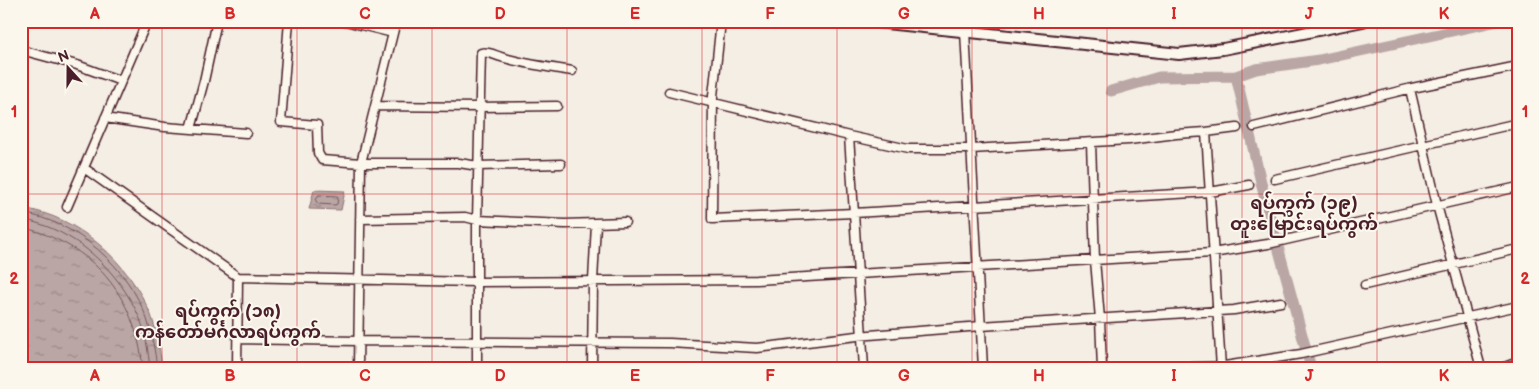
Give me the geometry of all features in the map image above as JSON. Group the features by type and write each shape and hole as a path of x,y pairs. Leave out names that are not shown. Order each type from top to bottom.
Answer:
{"main road":[{"path":"867,21 1179,54 1223,49 1363,21"}],"street":[{"path":"67,207 147,21"},
{"path":"191,129 217,21"},
{"path":"290,21 281,122 316,124 318,127 318,152 322,160 361,163 459,163 478,166 561,164"},
{"path":"345,21 393,33"},
{"path":"358,368 361,163 396,21"},
{"path":"721,21 713,103 712,219 854,213 1210,192 1249,185"},
{"path":"965,31 983,368"},
{"path":"21,50 121,81"},
{"path":"477,368 476,282 479,107 483,52 539,66 572,71"},
{"path":"1254,127 1410,89 1518,66"},
{"path":"1410,89 1437,205 1481,368"},
{"path":"669,92 908,149 971,149 1129,140 1237,128"},
{"path":"375,106 557,106"},
{"path":"105,118 191,129 246,133"},
{"path":"1275,179 1518,123"},
{"path":"1206,132 1212,253 1221,367"},
{"path":"849,136 864,368"},
{"path":"1091,142 1095,260 1102,368"},
{"path":"84,168 238,277 476,282 756,280 1212,253 1268,244 1518,187"},
{"path":"360,218 465,218 596,224 625,222"},
{"path":"592,368 596,224"},
{"path":"1365,285 1518,249"},
{"path":"237,368 238,277"},
{"path":"238,339 670,343 757,348 862,335 1218,312 1281,302"},
{"path":"1173,368 1221,367 1301,354 1518,306"},
{"path":"1502,368 1518,362"}],"water":[{"path":"314,190 345,191 341,210 309,209"},
{"path":"21,208 43,213 63,221 100,245 116,260 130,277 151,315 158,341 162,368 21,368"}],"waterway":[{"path":"1111,91 1159,77 1236,76 1256,69 1319,60 1498,21"},
{"path":"1236,76 1265,199 1311,368"}],"district":[{"name":"ရပ်ကွက် (၁၉) တူးမြောင်းရပ်ကွက်","path":"1304,213"},
{"name":"ရပ်ကွက် (၁၈) ကန်တော်မင်္ဂလာရပ်ကွက်","path":"228,321"}]}
